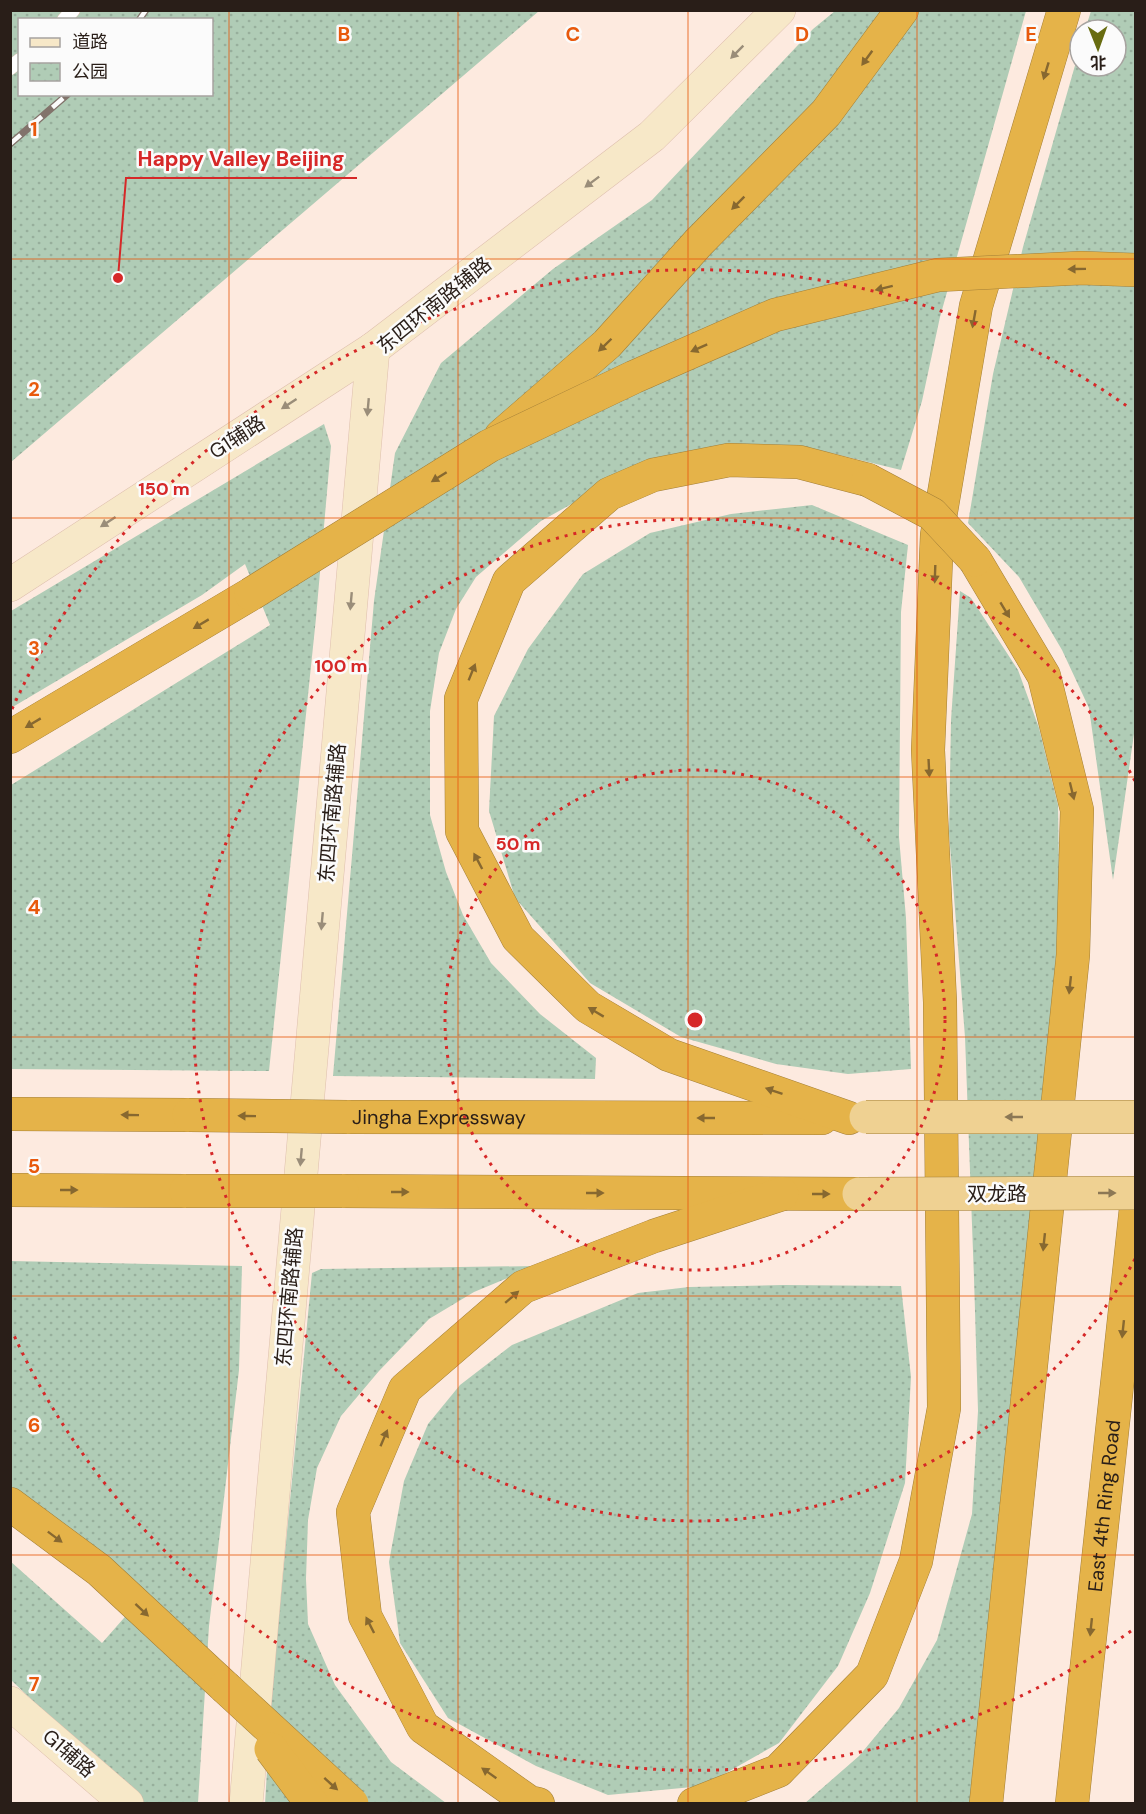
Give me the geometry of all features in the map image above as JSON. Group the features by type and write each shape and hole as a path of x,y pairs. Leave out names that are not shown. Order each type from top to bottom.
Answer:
{"highway":[{"path":"489,446 607,344 698,243 826,113 902,10"},
{"path":"694,1803 778,1771 872,1675 916,1561 945,1408 940,1002 928,750 937,535 976,306 1063,13"},
{"path":"10,737 251,594 489,446 633,377 776,315 938,275 1081,268 1136,270"},
{"path":"857,1118 669,1055 588,1007 518,938 462,831 461,699 509,581 609,494 653,475 729,460 800,462 868,480 932,514 975,560 1044,676 1077,810 1073,955 986,1803"},
{"name":"Jingha Expressway","path":"10,1114 857,1118"},
{"path":"10,1190 859,1194"},
{"path":"538,1803 530,1802 423,1727 365,1616 353,1512 405,1389 523,1287 654,1236 782,1194"},
{"name":"East 4th Ring Road","path":"1072,1803 1136,1208"},
{"path":"10,1504 99,1570 352,1803"},
{"path":"225,1687 312,1803"}],"main road":[{"name":"东四环南路辅路","path":"246,1803 373,349 652,136 778,10"},
{"name":"G1辅路","path":"10,585 373,349"},
{"path":"857,1118 1136,1117"},
{"name":"双龙路","path":"859,1194 1136,1193"},
{"name":"G1辅路","path":"10,1703 127,1803"}],"green space":[{"path":"11,11 539,11 11,462"},
{"path":"835,11 1026,11 940,317 922,401 901,470 831,453 737,446 633,470 541,521 476,577 456,609 439,653 430,711 430,815 446,872 463,915 491,963 540,1014 596,1058 595,1079 333,1076 374,601 395,453 441,363 553,269 652,200 813,29"},
{"path":"1091,11 1135,11 1136,720 1113,880 1089,708 1062,650 1019,577 968,523 993,374 1023,247 1071,78 1128,78 1128,18 1089,18"},
{"path":"324,424 331,446 316,618 269,1071 11,1069 11,785 270,625 245,564 202,595 11,708 11,611"},
{"path":"812,505 908,545 901,612 899,837 906,918 911,1069 848,1074 776,1064 681,1037 590,983 515,898 489,811 494,716 528,649 583,574 650,533 731,514"},
{"path":"960,591 971,598 1018,670 1039,728 1058,805 1059,872 1058,933 1029,1289 972,1803 804,1804 859,1756 899,1708 937,1640 972,1514 978,1411 974,1278 965,1037 949,833 951,720"},
{"path":"11,1261 242,1266 239,1370 209,1626 198,1803 140,1803 11,1680 10,1561 102,1643 145,1594 11,1486"},
{"path":"536,1266 474,1292 429,1319 379,1371 341,1416 317,1468 308,1520 306,1579 308,1624 335,1685 391,1762 446,1803 265,1804 272,1687 312,1273 321,1269"},
{"path":"901,1286 911,1377 905,1483 870,1593 838,1666 779,1743 703,1786 608,1795 536,1766 448,1718 400,1643 389,1562 404,1481 428,1424 460,1385 512,1345 638,1293 689,1287"}],"railway":[{"path":"140,18 146,10"},
{"path":"10,144 66,96"}],"place":[{"name":"Happy Valley Beijing","path":"118,278"}]}
